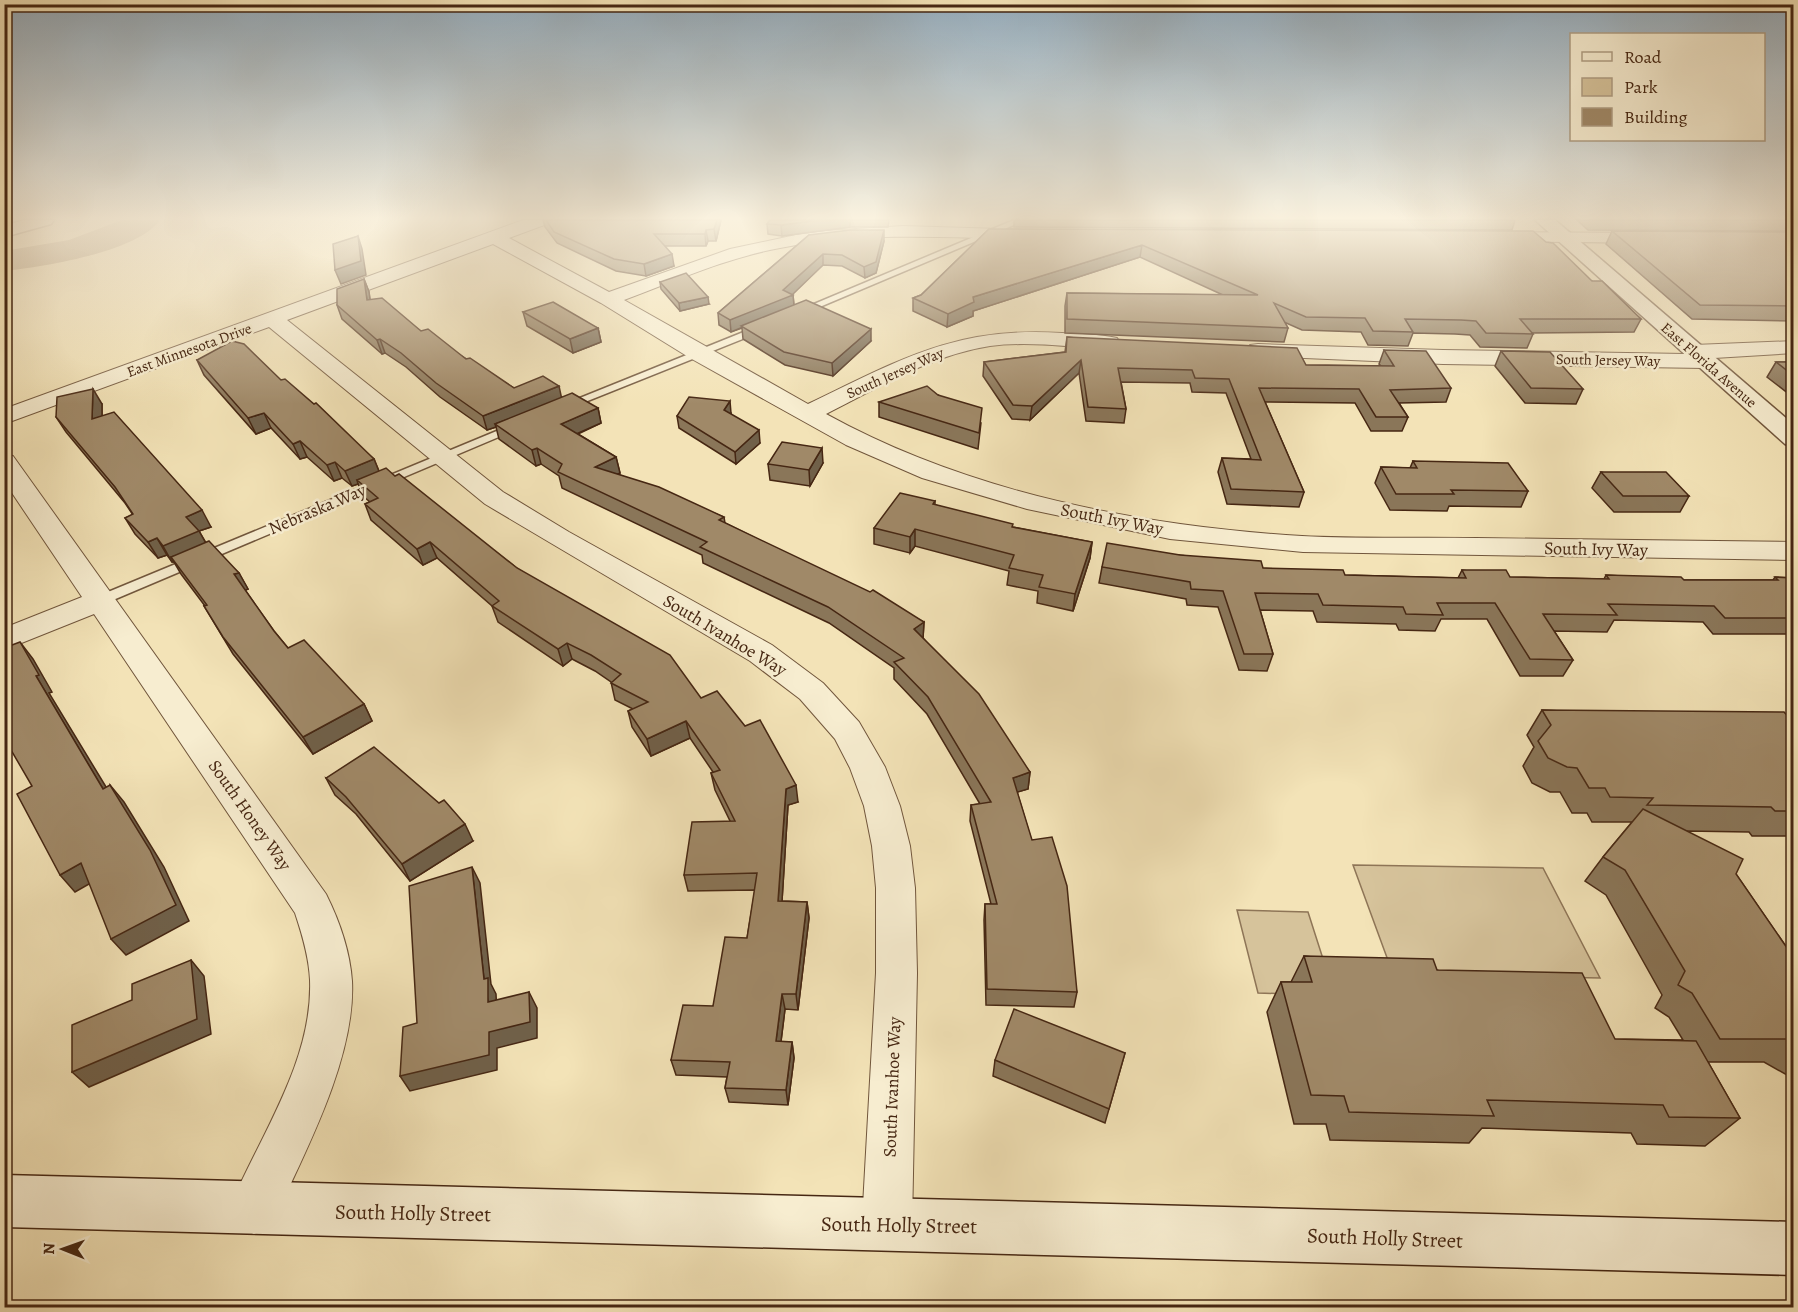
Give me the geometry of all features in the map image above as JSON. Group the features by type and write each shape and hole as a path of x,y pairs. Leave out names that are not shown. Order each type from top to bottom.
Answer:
{"main road":[{"name":"East Florida Avenue","path":"1614,281 1794,439"},
{"name":"South Holly Street","path":"4,1201 1794,1249"}],"street":[{"name":"East Minnesota Drive","path":"4,417 378,281"},
{"name":"South Ivy Way","path":"575,281 807,414 892,458 960,483 1065,511 1188,533 1273,542 1354,546 1794,551"},
{"path":"608,299 657,281"},
{"name":"South Ivanhoe Way","path":"274,320 494,498 559,538 761,653 788,671 819,698 839,721 863,759 885,816 898,897 887,1224"},
{"name":"South Jersey Way","path":"807,414 918,360 966,344 1010,339 1131,344"},
{"name":"South Jersey Way","path":"1236,349 1409,356 1700,356 1794,347"},
{"name":"South Honey Way","path":"4,461 312,906 326,945 332,983 326,1033 306,1091 254,1209"},
{"name":"Nebraska Way","path":"4,640 101,600"}],"lane":[{"path":"785,318 875,281"},
{"path":"559,409 774,322"},
{"name":"Nebraska Way","path":"101,600 526,422"}],"green space":[{"path":"1353,865 1543,868 1600,978 1393,974"},
{"path":"1237,910 1308,912 1332,987 1291,994 1258,993"}],"building":[{"path":"364,281 367,300 382,298 421,331 428,329 466,359 470,358 514,388 543,376 559,386 483,416 436,383 401,353 380,339 377,340 337,305 337,289"},
{"path":"694,281 708,297 679,303 660,282"},
{"path":"755,281 793,281 783,290 793,295 730,320 718,313"},
{"path":"935,281 1024,281 973,297 974,302 948,314 913,298 921,295"},
{"path":"1226,281 1602,281 1641,319 1520,319 1533,334 1486,333 1476,321 1405,319 1413,332 1373,331 1365,318 1306,317 1274,303 1288,328 1067,319 1067,293 1258,295"},
{"path":"1672,281 1794,281 1794,306 1700,305"},
{"path":"806,300 871,329 832,363 784,352 741,326"},
{"path":"553,302 598,328 570,339 523,312"},
{"path":"1067,337 1297,348 1306,365 1394,366 1384,350 1426,351 1451,388 1390,390 1408,417 1376,417 1359,389 1259,388 1304,492 1231,489 1222,458 1261,460 1229,379 1195,378 1192,370 1118,368 1126,409 1088,407 1081,360 1032,406 1013,405 984,362 1066,352"},
{"path":"232,341 244,344 281,380 285,379 314,404 316,403 374,459 345,471 335,462 327,465 300,441 293,444 264,413 248,418 197,360"},
{"path":"1501,351 1550,352 1583,389 1531,388"},
{"path":"1776,362 1794,362 1794,376"},
{"path":"927,386 938,395 982,408 979,433 879,402"},
{"path":"93,389 92,419 114,412 202,510 186,517 199,531 163,546 157,538 148,542 125,518 133,514 115,487 56,417 57,397"},
{"path":"572,393 598,408 561,424 616,457 595,467 659,487 724,517 719,520 870,592 873,590 924,622 914,629 979,694 1030,772 1013,778 1032,840 1052,837 1067,886 1077,992 987,989 985,904 997,904 971,805 991,802 928,697 894,662 904,658 828,607 700,547 707,542 558,472 562,464 537,448 532,450 495,424"},
{"path":"689,397 730,401 724,410 759,430 735,452 677,416"},
{"path":"782,442 822,448 809,470 768,464"},
{"path":"1413,461 1508,463 1528,491 1451,490 1454,494 1396,494 1381,467 1417,468"},
{"path":"386,468 395,476 399,474 517,568 670,655 701,698 717,691 745,726 760,720 796,785 786,789 778,901 807,902 796,994 782,994 776,1041 792,1042 786,1090 725,1088 730,1062 671,1060 683,1005 713,1006 725,937 747,938 757,873 684,875 692,822 735,821 711,773 720,770 686,721 647,739 628,711 648,702 611,683 621,674 567,643 558,649 492,606 499,601 430,542 417,549 365,504 378,498 357,480"},
{"path":"1601,472 1666,472 1689,496 1623,496"},
{"path":"900,493 935,501 933,504 1013,524 1012,527 1092,542 1075,594 1039,587 1043,575 1009,568 1014,555 915,529 910,537 874,528"},
{"path":"209,541 239,573 234,574 288,648 304,640 364,704 303,737 223,637 204,606 207,605 171,557"},
{"path":"1107,543 1180,555 1261,561 1263,568 1343,570 1345,575 1466,578 1462,570 1506,570 1510,577 1609,579 1606,575 1681,577 1684,580 1794,578 1794,618 1725,618 1714,606 1608,604 1617,615 1543,614 1573,660 1530,659 1495,603 1437,603 1443,615 1406,614 1403,607 1323,605 1318,594 1255,593 1273,654 1244,654 1223,591 1191,589 1190,582 1102,567"},
{"path":"20,642 39,675 36,676 103,789 110,785 150,850 176,905 111,939 81,863 60,875 17,794 32,786 4,738 4,648"},
{"path":"1542,710 1784,712 1794,723 1794,811 1775,811 1771,807 1647,805 1653,798 1610,797 1605,788 1589,788 1577,768 1567,767 1548,758 1538,741 1551,725"},
{"path":"374,747 439,803 444,800 465,824 402,864 346,797 326,778"},
{"path":"1643,809 1743,859 1736,874 1794,958 1794,1041 1791,1039 1720,1039 1692,993 1678,985 1685,971 1625,870 1603,857"},
{"path":"472,867 484,979 488,978 488,1002 529,992 530,1022 489,1032 489,1055 400,1076 403,1027 417,1023 409,886"},
{"path":"1304,956 1433,959 1437,970 1582,973 1615,1039 1696,1041 1740,1118 1669,1117 1663,1105 1487,1100 1494,1116 1349,1112 1344,1096 1311,1095 1281,982 1312,982"},
{"path":"191,960 197,1019 72,1072 72,1025 132,1000 132,984"},
{"path":"1014,1009 1125,1053 1109,1109 995,1060"}]}
